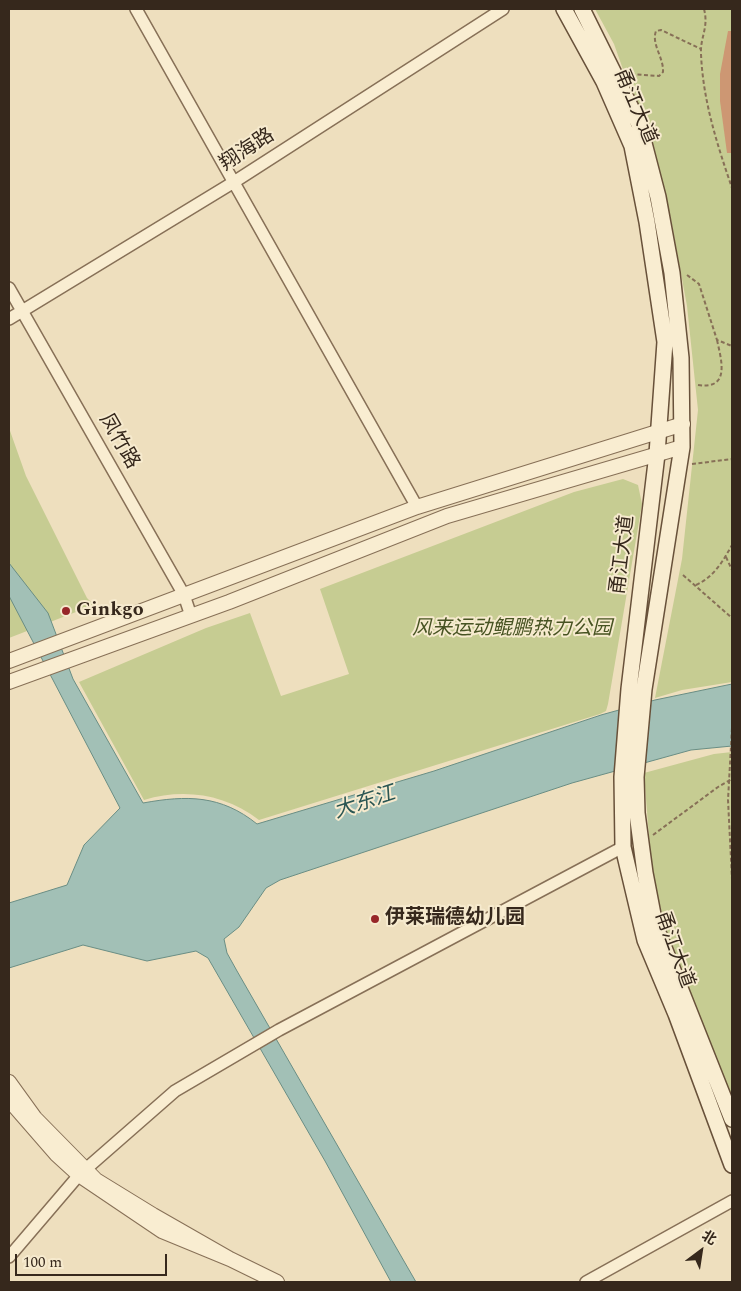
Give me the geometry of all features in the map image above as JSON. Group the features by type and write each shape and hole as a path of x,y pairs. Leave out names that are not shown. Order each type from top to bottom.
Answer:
{"main road":[{"name":"甬江大道","path":"564,9 604,82 632,146 647,222 664,342 636,689 636,812 654,925 732,1119"},
{"name":"甬江大道","path":"582,9 639,124 658,197 672,273 681,358 683,424 680,465 622,769 623,847 645,940 676,1014 732,1166"}],"street":[{"path":"136,9 418,507"},
{"name":"翔海路","path":"9,319 234,182 503,9"},
{"name":"凤竹路","path":"9,288 184,595 191,616"},
{"path":"9,661 36,649 418,507 658,434 683,424"},
{"path":"9,682 191,616 447,516 682,447"},
{"path":"9,1257 82,1172 175,1090 279,1030 623,847"},
{"path":"9,1082 35,1118 82,1172"},
{"path":"9,1100 56,1154 162,1231 230,1259 277,1282"},
{"path":"586,1282 732,1202"}],"path":[{"path":"704,9 708,21 701,49 711,126 732,188"},
{"path":"631,74 659,76 663,72 664,64 654,36 656,31 661,30 701,49"},
{"path":"687,275 699,284 717,340 723,370 719,379 712,384 698,385"},
{"path":"717,340 732,346"},
{"path":"680,465 732,459"},
{"path":"695,585 709,577 726,557 732,545"},
{"path":"726,557 732,570"},
{"path":"683,574 732,618"},
{"path":"732,728 728,781 729,849 732,879"},
{"path":"647,839 732,779"},
{"path":"728,781 732,784"}],"green space":[{"path":"595,9 732,9 732,682 682,690 655,698 682,559 698,410 687,306 671,219 649,143 614,44"},
{"path":"9,428 26,476 87,598 94,605 9,638"},
{"name":"风来运动鲲鹏热力公园","path":"623,479 638,485 642,504 608,704 606,711 600,714 259,820 232,804 204,796 174,794 144,800 79,682 206,628 250,613 281,696 349,674 320,589 574,492"},
{"path":"732,752 732,1098 668,937 652,875 644,773 714,754"}],"water":[{"name":"大东江","path":"9,563 48,613 73,679 143,803 189,798 203,800 230,807 244,814 257,824 434,771 601,715 655,700 732,684 732,746 691,750 572,783 280,880 266,888 239,927 224,939 227,953 237,971 416,1282 391,1282 325,1161 208,958 196,951 147,961 83,945 9,968 9,903 67,885 84,845 120,808 9,596"}],"building":[{"path":"728,31 732,31 732,153 727,153 720,101 720,74"}],"place":[{"name":"Ginkgo","path":"66,611"},
{"name":"伊莱瑞德幼儿园","path":"375,919"}]}
